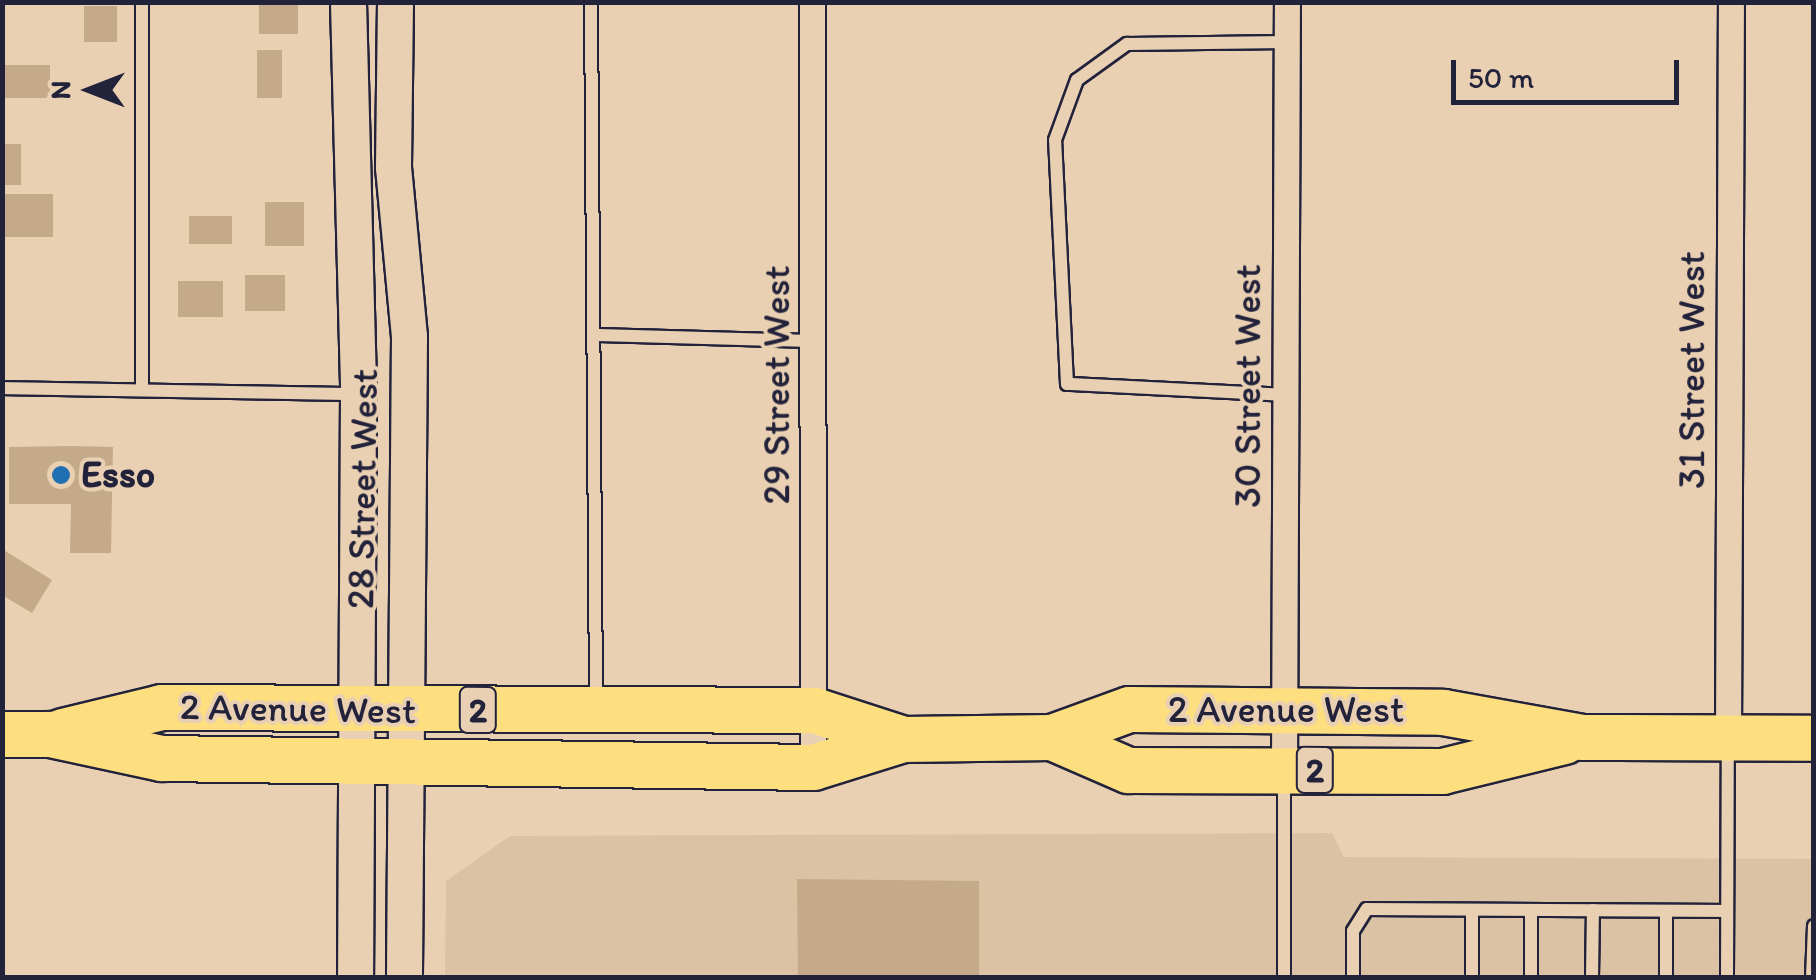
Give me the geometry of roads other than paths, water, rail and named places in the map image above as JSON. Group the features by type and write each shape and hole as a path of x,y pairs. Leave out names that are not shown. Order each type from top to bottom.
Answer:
{"highway":[{"name":"2 Avenue West","path":"50,734 162,707 814,710 903,739"},
{"name":"2 Avenue West","path":"2,734 50,734 162,758 814,767 903,739 1052,737 1129,710 1443,712 1582,737 1814,738"},
{"name":"2 Avenue West","path":"1052,737 1128,770 1442,771 1582,737"}],"street":[{"name":"28 Street West","path":"348,2 358,394 354,978"},
{"name":"28 Street West","path":"395,2 393,167 408,336 402,710 404,978"},
{"name":"29 Street West","path":"812,2 814,767"},
{"name":"30 Street West","path":"1284,770 1287,2"},
{"name":"31 Street West","path":"1728,738 1731,2"}],"lane":[{"path":"142,2 142,390"},
{"path":"591,2 596,711"},
{"path":"1286,42 1127,44 1077,80 1055,140 1067,384 1286,395"},
{"path":"594,335 814,342"},
{"path":"2,388 358,394"},
{"path":"1727,978 1728,738"},
{"path":"1284,770 1284,978"},
{"path":"1353,978 1352,931 1367,909 1727,911"},
{"path":"1472,910 1472,978"},
{"path":"1530,910 1530,978"},
{"path":"1592,978 1593,910"},
{"path":"1666,910 1666,978"},
{"path":"1812,978 1814,926"}],"place":[{"name":"Esso","path":"61,475"}]}
